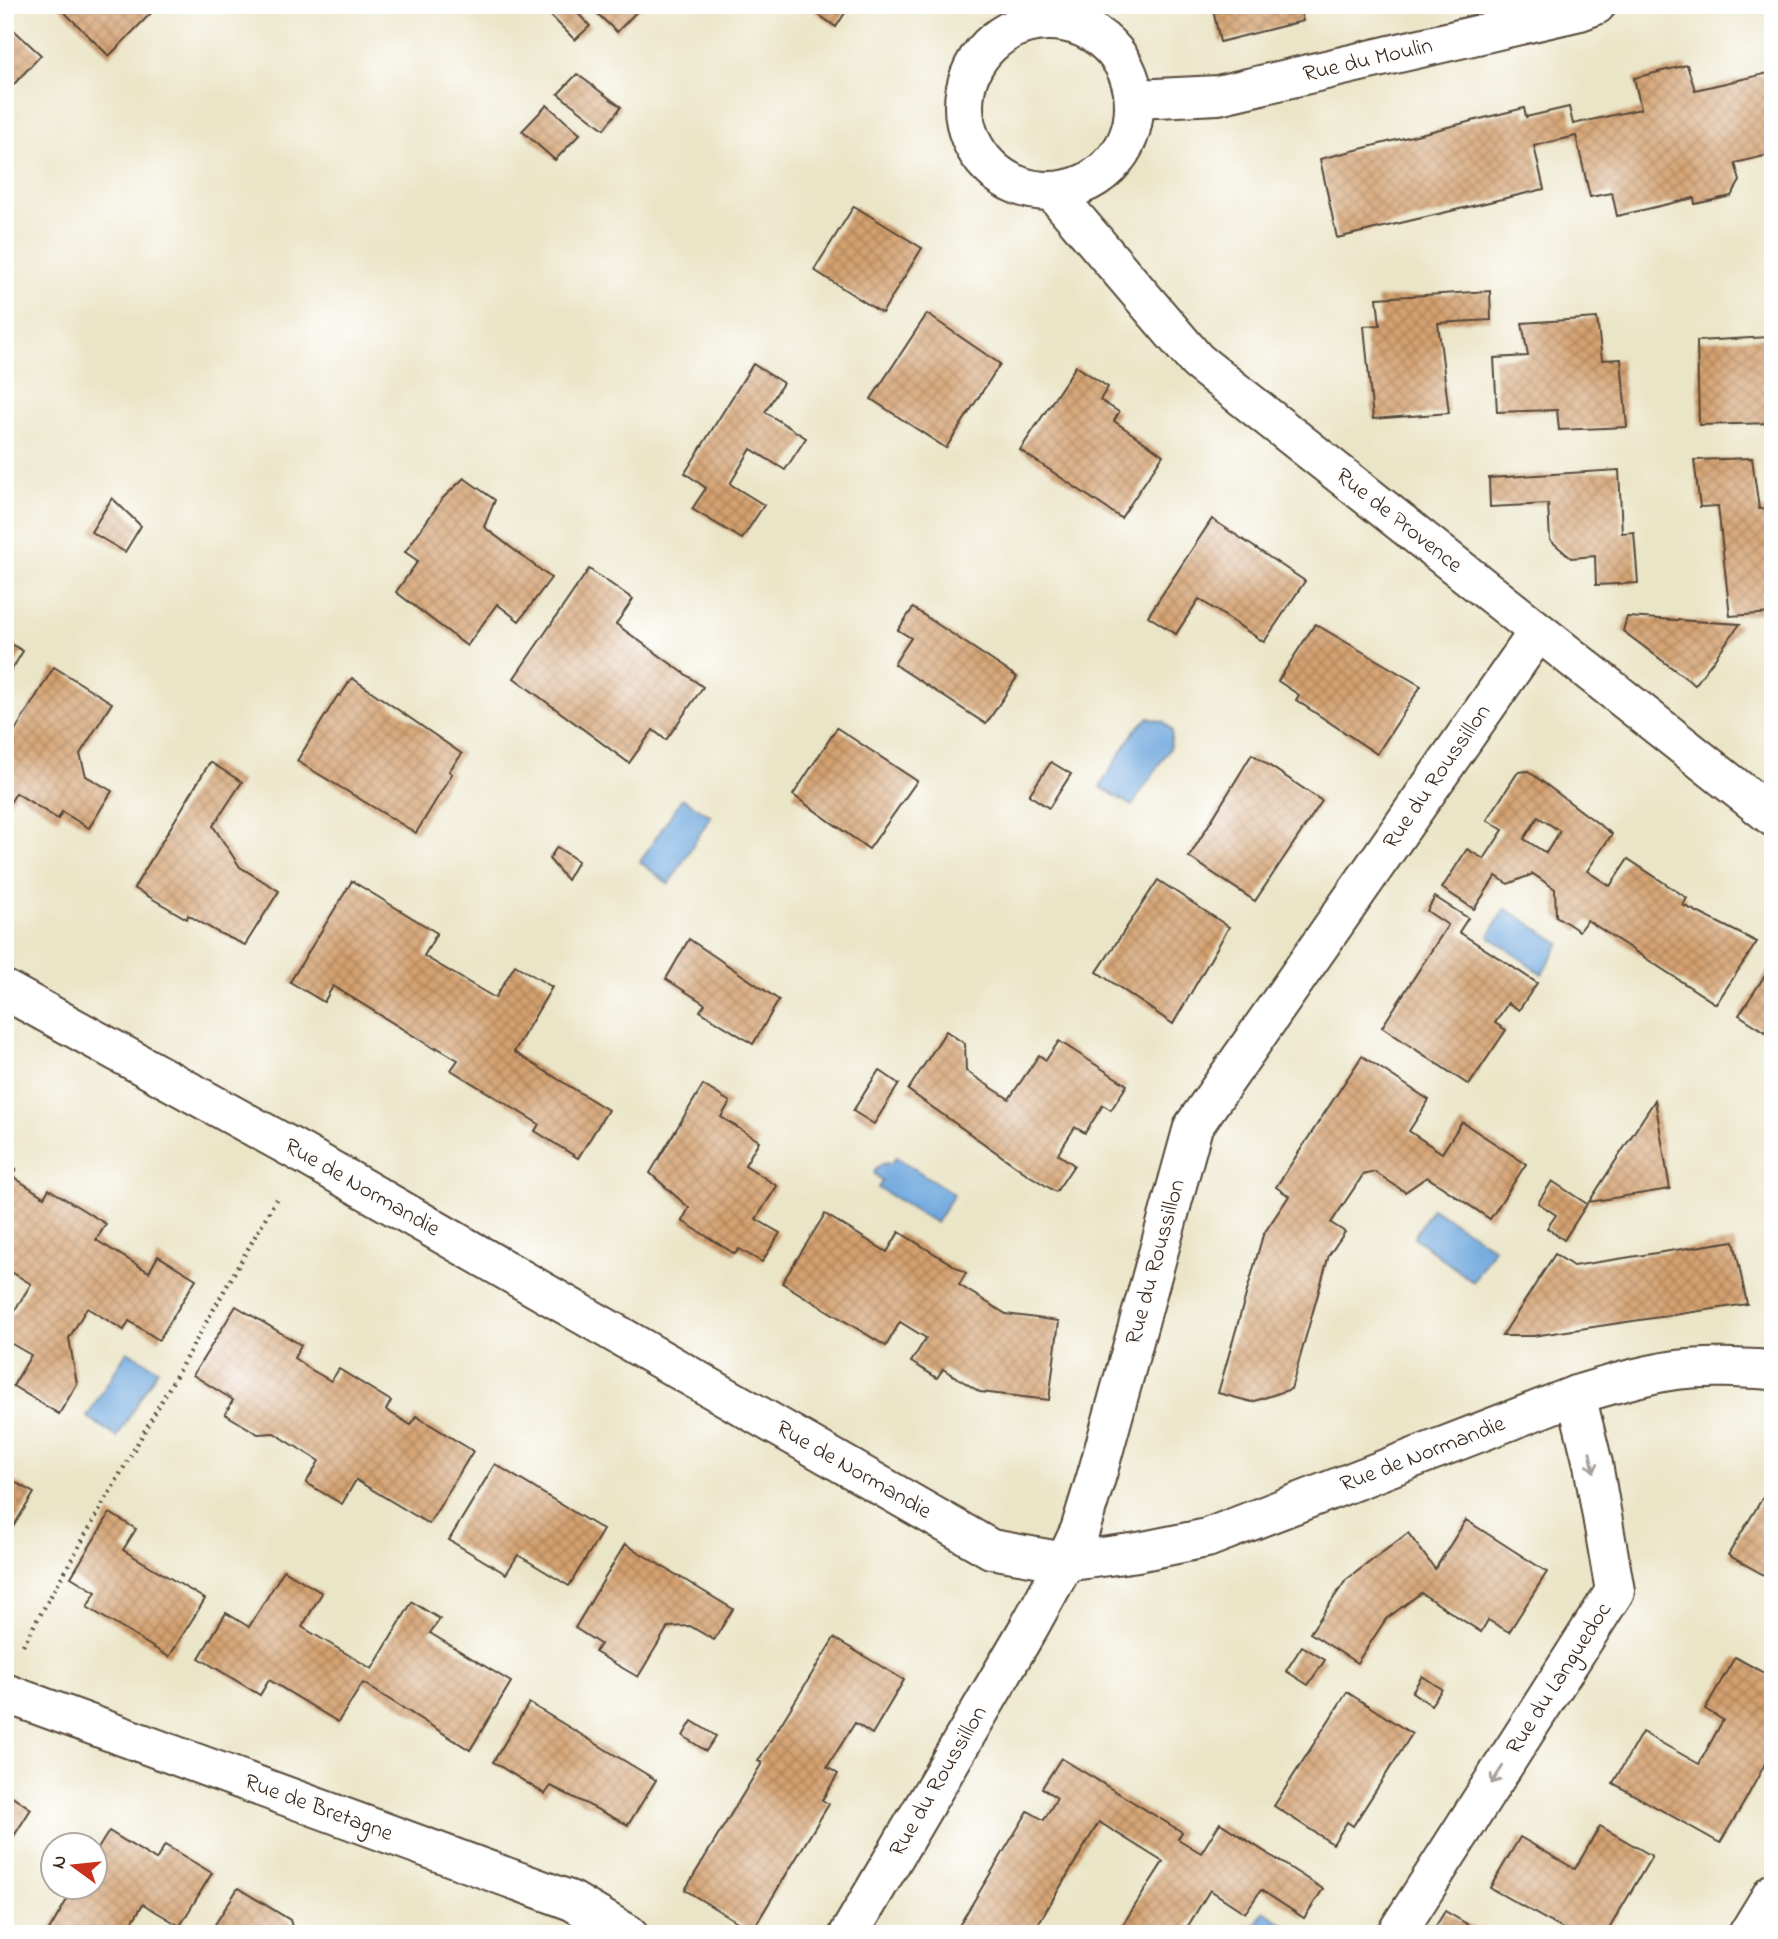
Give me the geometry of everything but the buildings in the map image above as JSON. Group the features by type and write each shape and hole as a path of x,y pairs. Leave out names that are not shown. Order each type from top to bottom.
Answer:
{"street":[{"name":"Rue du Moulin","path":"1136,99 1218,94 1597,5"},
{"path":"1037,13 1098,34 1111,46 1128,70 1136,99 1131,134 1117,160 1083,186 1055,193 1033,192 1005,181 982,161 966,127 964,97 972,68 985,50 1008,31 1037,13"},
{"name":"Rue de Provence","path":"1055,193 1196,361 1773,817"},
{"name":"Rue du Roussillon","path":"849,1934 1028,1629 1080,1530 1193,1127 1538,632"},
{"name":"Rue de Normandie","path":"5,989 305,1155 991,1549 1065,1562 1138,1552 1207,1538 1576,1395 1622,1381 1675,1370 1722,1367 1773,1370"},
{"name":"Rue du Languedoc","path":"1396,1934 1615,1591 1593,1464 1576,1395"},
{"name":"Rue de Bretagne","path":"5,1693 572,1901 628,1934"},
{"path":"1748,1934 1773,1893"}],"path":[{"path":"19,1652 282,1190 305,1155"}],"water":[{"path":"1148,718 1164,722 1172,731 1170,748 1132,806 1100,787 1135,730"},
{"path":"682,798 711,816 669,884 640,862"},
{"path":"1505,908 1560,943 1542,974 1489,936"},
{"path":"896,1157 954,1194 936,1223 878,1188 882,1181 874,1173 881,1165 892,1163"},
{"path":"1432,1208 1494,1248 1473,1282 1414,1237"},
{"path":"127,1351 158,1369 117,1437 87,1417"},
{"path":"1264,1911 1291,1929 1288,1934 1249,1934"}]}
